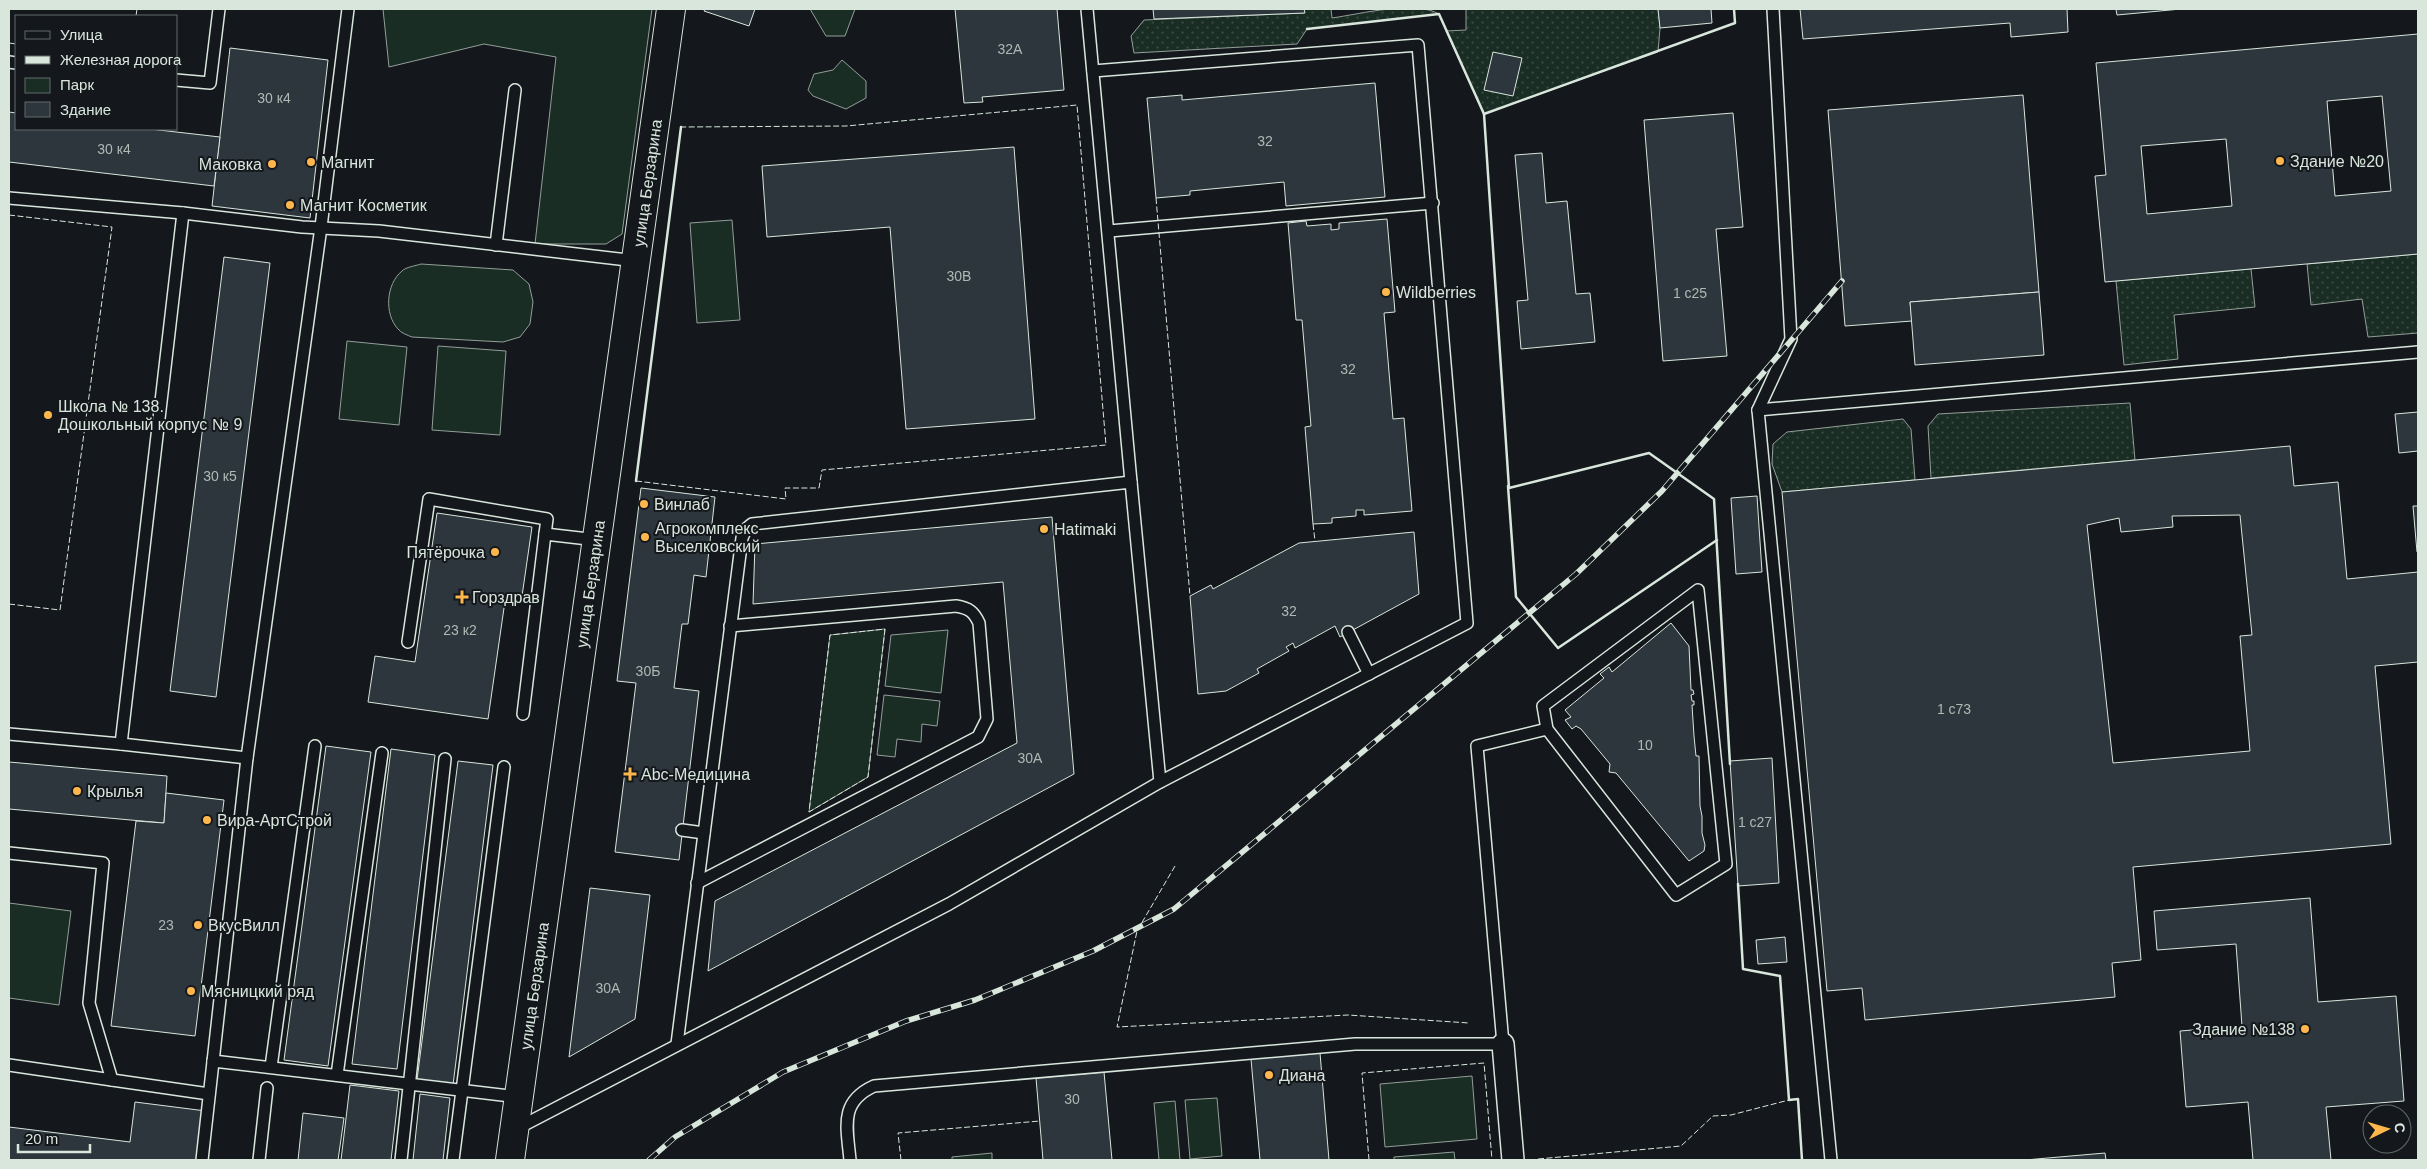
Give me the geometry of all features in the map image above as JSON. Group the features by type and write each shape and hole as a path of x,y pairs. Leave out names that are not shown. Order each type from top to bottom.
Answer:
{"street":[{"name":"улица Берзарина","path":"510,1160 671,9"},
{"path":"1503,1044 1513,1160"}],"lane":[{"path":"178,80 210,83 219,9"},
{"path":"202,1160 247,758 321,227 348,9"},
{"path":"1087,9 1160,782"},
{"path":"1773,9 1791,339 1758,410 1831,1160"},
{"path":"514,1130 949,904 1160,782 1466,623 1433,203 1418,45 1093,71"},
{"path":"496,244 515,90"},
{"path":"9,198 321,227 379,230 636,261"},
{"path":"1109,231 1433,203"},
{"path":"121,744 182,213"},
{"path":"1758,410 2418,352"},
{"path":"677,1044 730,626 742,538 746,529 752,524 1131,482"},
{"path":"408,642 429,499 547,519 523,714"},
{"path":"545,534 597,540"},
{"path":"1698,590 1726,864 1676,894 1547,729 1543,706 1698,590"},
{"path":"697,883 978,737 987,719 979,624 975,614 967,608 956,606 730,626"},
{"path":"1348,632 1369,674"},
{"path":"850,1160 848,1111 853,1100 861,1092 874,1086 1355,1044 1503,1044 1477,746 1547,729"},
{"path":"9,734 247,758"},
{"path":"271,1068 315,746"},
{"path":"337,1075 382,753"},
{"path":"401,1160 444,759"},
{"path":"453,1160 504,767"},
{"path":"682,830 704,833"},
{"path":"9,853 103,863 89,1003 112,1080"},
{"path":"213,1060 519,1096"},
{"path":"9,1065 209,1094"},
{"path":"259,1160 267,1088"}],"green space":[{"path":"1402,8 1429,10 1439,14 1307,29 1297,44 1134,53 1131,36 1144,20 1304,13 1304,9 1331,9 1332,18"},
{"path":"383,9 652,9 622,234 606,244 535,244 556,57 484,44 389,67"},
{"path":"810,9 855,9 845,36 826,36"},
{"path":"1466,9 1658,9 1660,28 1658,52 1484,114 1446,31 1466,30"},
{"path":"842,60 866,81 866,98 846,109 813,96 808,90 814,74 833,70"},
{"path":"732,220 740,320 697,323 690,223"},
{"path":"2418,254 2418,333 2368,337 2362,299 2311,305 2307,264"},
{"path":"421,264 513,270 529,284 533,302 530,324 520,337 503,342 412,337 402,333 393,323 390,315 390,291 393,283 402,271"},
{"path":"2251,269 2255,307 2174,315 2178,359 2124,365 2116,281"},
{"path":"347,341 407,347 399,425 339,419"},
{"path":"438,346 506,351 500,435 432,430"},
{"path":"2130,403 2135,460 1931,478 1928,426 1938,414"},
{"path":"1903,419 1911,429 1915,480 1782,492 1772,464 1773,444 1787,432"},
{"path":"885,629 868,777 809,812 830,635"},
{"path":"948,630 941,693 885,686 891,635"},
{"path":"884,695 940,701 937,726 922,724 921,742 897,739 895,757 877,755"},
{"path":"9,903 71,911 59,1005 9,998"},
{"path":"1472,1076 1477,1139 1385,1147 1380,1084"},
{"path":"1217,1098 1222,1156 1190,1159 1185,1100"},
{"path":"1175,1101 1180,1160 1159,1160 1154,1103"},
{"path":"1454,1152 1455,1160 1394,1160 1394,1157"},
{"path":"992,1153 992,1160 952,1160 952,1157"}],"building":[{"path":"705,9 755,9 749,26 704,11"},
{"path":"955,9 1057,9 1064,90 982,97 983,102 964,103"},
{"path":"1153,9 1304,9 1305,13 1154,19"},
{"path":"1658,9 1711,9 1712,23 1660,28"},
{"path":"1800,9 2067,9 2068,32 2011,37 2010,23 1803,39"},
{"path":"2116,9 2181,9 2117,15"},
{"name":"Здание №20","path":"2418,34 2418,254 2105,282 2095,176 2106,175 2096,63","holes":["2382,96 2391,191 2335,196 2327,101","2226,139 2232,206 2147,214 2141,146"]},
{"path":"230,48 328,60 310,218 212,206"},
{"path":"1493,52 1522,58 1513,96 1484,90"},
{"path":"1375,83 1385,197 1286,206 1284,182 1190,191 1190,195 1156,198 1147,98 1182,95 1182,100"},
{"path":"2023,95 2039,292 1910,302 1912,321 1845,326 1828,110"},
{"path":"9,112 15,113 15,130 159,130 220,137 214,186 9,162"},
{"path":"1733,113 1743,227 1716,229 1727,356 1663,361 1644,120"},
{"path":"1014,147 1035,419 906,429 890,227 767,237 762,166"},
{"path":"1542,153 1546,203 1567,201 1576,294 1590,293 1595,342 1521,349 1517,301 1528,300 1515,155"},
{"path":"1387,219 1395,312 1384,313 1393,419 1404,418 1412,511 1364,515 1364,510 1356,510 1356,516 1332,518 1332,523 1313,524 1305,427 1311,426 1302,320 1296,320 1288,223 1306,221 1307,226 1331,224 1331,230 1339,229 1339,223"},
{"path":"224,257 270,263 216,697 170,691"},
{"path":"2039,292 2044,355 1915,365 1910,302"},
{"path":"2418,412 2418,451 2399,453 2395,414"},
{"path":"2290,446 2294,486 2338,482 2347,579 2418,572 2418,662 2375,666 2391,844 2133,867 2141,960 2112,963 2115,997 1865,1020 1862,988 1827,991 1782,492","holes":["2240,515 2252,635 2240,636 2250,751 2113,763 2087,525 2119,518 2121,532 2173,527 2172,516"]},
{"path":"641,488 715,497 706,577 694,575 688,624 682,624 674,688 699,691 679,860 615,852 636,683 617,681"},
{"path":"1757,496 1762,572 1736,574 1731,498"},
{"path":"2413,506 2418,506 2418,552 2417,552"},
{"path":"437,513 532,527 521,603 505,601 488,719 368,702 375,656 415,662"},
{"path":"1052,517 1074,774 708,971 715,901 1017,743 1003,582 753,604 755,544"},
{"path":"1414,532 1419,594 1340,637 1335,626 1295,648 1293,643 1286,647 1289,651 1257,669 1259,673 1226,691 1198,694 1190,596 1211,585 1213,589 1299,543"},
{"path":"1671,623 1689,646 1691,690 1693,690 1694,694 1691,695 1692,701 1694,701 1694,705 1692,705 1694,736 1696,756 1699,756 1700,806 1705,845 1704,851 1689,861 1616,773 1609,772 1610,764 1581,729 1576,726 1572,729 1565,720 1571,717 1565,710 1604,678 1600,674 1609,667 1612,672"},
{"path":"326,746 371,752 328,1066 284,1060"},
{"path":"391,749 435,755 397,1069 352,1064"},
{"path":"1772,758 1779,883 1738,886 1730,761"},
{"path":"458,761 493,765 453,1085 417,1080"},
{"path":"9,762 167,776 164,823 9,809"},
{"path":"166,793 224,800 195,1036 111,1026 136,821 164,823"},
{"path":"590,888 650,895 635,1019 569,1057"},
{"name":"Здание №138","path":"2310,898 2318,1002 2396,996 2404,1101 2326,1107 2331,1160 2253,1160 2248,1102 2186,1107 2180,1031 2242,1026 2236,944 2157,950 2154,911"},
{"path":"1785,937 1787,962 1758,964 1756,940"},
{"path":"1320,1053 1329,1160 1260,1160 1251,1059"},
{"path":"1104,1072 1112,1160 1043,1160 1036,1078"},
{"path":"350,1085 399,1091 391,1160 341,1160"},
{"path":"420,1094 450,1098 443,1160 413,1160"},
{"path":"135,1102 206,1111 199,1160 9,1160 9,1127 130,1142"},
{"path":"303,1113 344,1118 338,1160 298,1160"},
{"path":"2105,1153 2106,1160 2025,1160"}],"railway":[{"path":"649,1160 675,1137 783,1072 906,1021 975,1000 1093,951 1174,909 1576,574 1662,491 1842,281"}],"fence":[{"path":"136,15 137,9"},
{"path":"9,43 15,44"},
{"path":"636,481 786,499 785,488 819,488 822,470 1106,445 1077,105 846,126 681,127"},
{"path":"1156,198 1190,596"},
{"path":"9,215 112,227 60,610 9,604"},
{"path":"1313,524 1315,541"},
{"path":"885,629 868,777 809,812 830,635 885,629"},
{"path":"1175,866 1137,931 1117,1027 1348,1015 1469,1023"},
{"path":"1369,1160 1362,1073 1484,1063 1492,1160"},
{"path":"1538,1159 1681,1146 1713,1116 1731,1115 1789,1100"},
{"path":"901,1160 898,1133 1040,1121"}],"wall":[{"path":"1484,114 1735,23 1734,9"},
{"path":"1307,29 1439,14 1484,114 1509,488 1649,453 1714,499 1730,764"},
{"path":"636,481 681,127"},
{"path":"1508,486 1516,597 1558,648 1717,540"},
{"path":"1738,884 1743,969 1780,976 1789,1100 1798,1099 1802,1160"}],"place":[{"name":"Здание №20","path":"2280,161"},
{"name":"Магнит","path":"311,162"},
{"name":"Маковка","path":"272,164"},
{"name":"Магнит Косметик","path":"290,205"},
{"name":"Wildberries","path":"1386,292"},
{"name":"Школа № 138. Дошкольный корпус № 9","path":"48,415"},
{"name":"Винлаб","path":"644,504"},
{"name":"Hatimaki","path":"1044,529"},
{"name":"Агрокомплекс Выселковский","path":"645,537"},
{"name":"Пятёрочка","path":"495,552"},
{"name":"Горздрав","path":"462,597"},
{"name":"Abc-Медицина","path":"630,774"},
{"name":"Крылья","path":"77,791"},
{"name":"Вира-АртСтрой","path":"207,820"},
{"name":"ВкусВилл","path":"198,925"},
{"name":"Мясницкий ряд","path":"191,991"},
{"name":"Здание №138","path":"2305,1029"},
{"name":"Диана","path":"1269,1075"}]}
